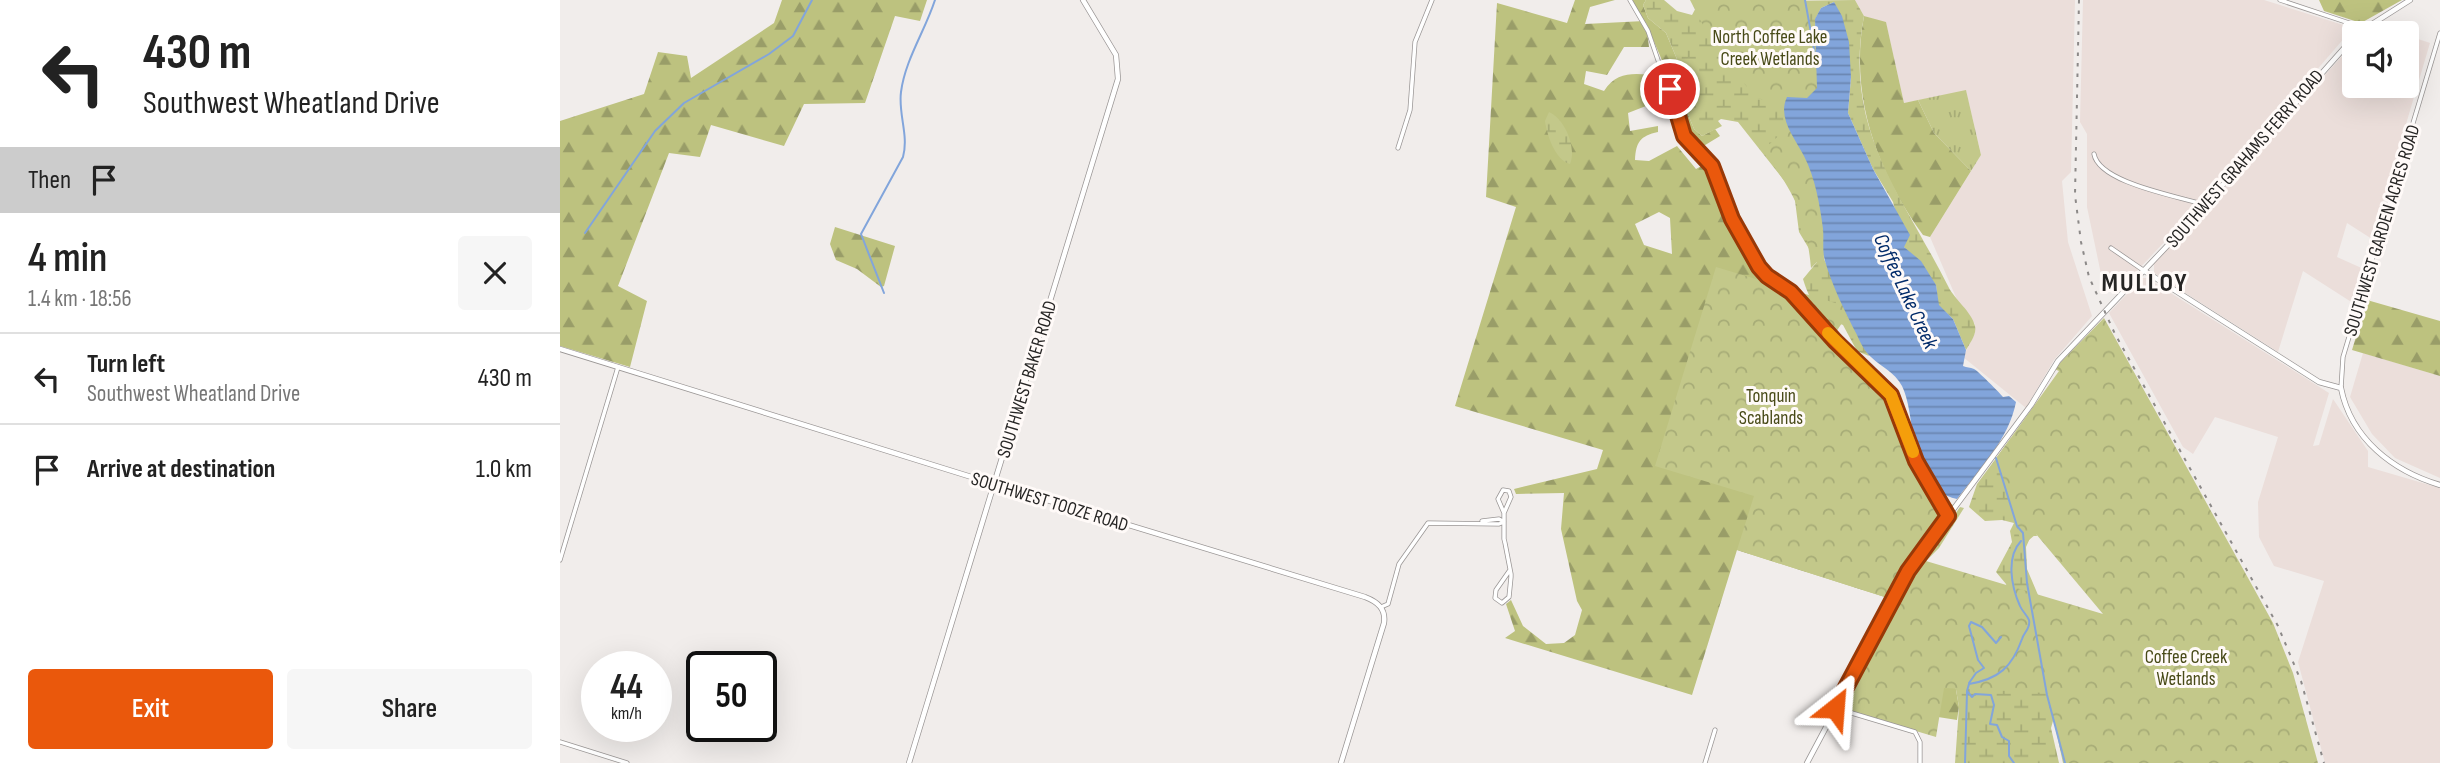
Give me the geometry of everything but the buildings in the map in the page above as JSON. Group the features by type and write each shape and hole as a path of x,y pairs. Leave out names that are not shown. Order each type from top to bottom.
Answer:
{"main road":[{"name":"SOUTHWEST BAKER ROAD","path":"909,763 1118,76 1116,55 1083,0"},
{"name":"SOUTHWEST GRAHAMS FERRY ROAD","path":"2376,21 2410,0"},
{"name":"SOUTHWEST GRAHAMS FERRY ROAD","path":"1807,763 1908,571 2031,405 2060,358 2205,205 2342,51"},
{"path":"2143,270 2319,382 2341,388 2352,418 2381,456 2402,471 2440,485"},
{"name":"SOUTHWEST TOOZE ROAD","path":"560,349 1365,597 1381,607"},
{"path":"1341,763 1384,623 1381,607"}],"street":[{"path":"1398,148 1410,110 1415,42 1432,0"},
{"path":"1630,0 1648,31 1684,136 1712,166 1732,219 1759,267 1767,276 1791,292 1835,341 1891,395 1916,461 1948,516"},
{"path":"2280,0 2343,21"},
{"name":"SOUTHWEST GARDEN ACRES ROAD","path":"2341,388 2343,357 2440,33"},
{"path":"2094,154 2095,163 2110,176 2205,205"},
{"path":"2111,248 2143,270"},
{"path":"560,560 618,367"},
{"path":"1504,513 1497,499 1503,490 1509,491 1511,497 1504,513 1510,570 1510,595 1506,602 1500,602 1495,593 1510,570"},
{"path":"1381,607 1388,604 1399,564 1423,527 1435,521 1504,522"},
{"path":"1835,708 1916,732 1920,742 1920,763"},
{"path":"1706,763 1715,730"},
{"path":"560,742 627,763"}],"shaded area":[{"path":"1855,0 2075,0 2071,172 2062,181 2068,242 2092,316 2054,360 2026,408 1963,357 1975,333 1975,324 1958,302 1930,237 1981,155 1966,91 1904,103 1886,23 1864,16"},
{"path":"2083,0 2264,0 2342,25 2342,41 2207,197 2134,274 2115,286 2101,274 2087,207 2087,134 2080,122"},
{"path":"2419,39 2430,43 2419,80"},
{"path":"2342,56 2342,98 2414,98 2372,239 2347,223 2337,257 2366,270 2356,305 2303,271 2278,352 2154,273 2154,263"},
{"path":"2142,278 2147,278 2329,393 2313,446 2319,445 2333,399 2368,451 2368,467 2440,488 2440,763 2325,763 2298,662 2324,581 2274,566 2259,537 2258,502 2278,437 2215,417 2193,454 2183,447 2109,313"},
{"path":"2363,353 2440,376 2440,478 2395,458 2372,434 2350,397"}],"green space":[{"path":"782,0 927,0 920,21 895,16 865,103 804,104 784,146 711,125 700,157 669,153 618,286 647,301 630,367 560,346 560,121 644,94 658,52 687,56 691,78 774,23"},
{"path":"1575,0 1615,0 1590,7 1585,24 1644,21 1630,0 1646,0 1643,5 1648,18 1666,33 1679,64 1681,97 1694,129 1702,136 1715,129 1720,136 1697,150 1687,140 1669,87 1670,79 1646,23 1649,47 1624,47 1607,75 1586,71 1584,84 1604,91 1616,79 1629,74 1661,76 1669,108 1646,106 1628,113 1630,131 1658,126 1658,132 1640,141 1635,160 1649,161 1677,146 1696,169 1707,163 1718,197 1761,280 1778,285 1884,392 1918,474 1945,516 1909,567 1891,599 1737,550 1692,695 1505,638 1515,631 1506,604 1511,600 1523,626 1546,644 1564,643 1575,635 1582,610 1577,601 1561,529 1564,493 1516,494 1514,489 1597,469 1603,450 1455,406 1516,207 1486,197 1497,3 1567,23","holes":["1659,212 1670,218 1672,254 1644,245 1635,224"]},
{"path":"1646,0 1664,0 1677,11 1692,15 1699,2 1855,0 1864,16 1860,56 1862,93 1869,127 1895,189 1951,291 1973,321 1975,332 1966,350 1953,319 1938,305 1936,285 1904,247 1893,202 1873,169 1848,113 1851,77 1834,2 1821,8 1815,20 1824,259 1869,356 1857,351 1843,325 1822,313 1809,295 1803,279 1817,262 1799,232 1794,193 1738,122 1721,119 1718,121 1722,126 1702,136 1694,129 1681,97 1679,64 1666,33 1648,18 1643,5"},
{"name":"North Coffee Lake Creek Wetlands","path":"1690,0 1805,0 1820,81 1837,242 1811,268 1806,234 1797,205 1783,179 1762,151 1786,129 1781,105 1757,98 1718,54"},
{"path":"2319,0 2402,0 2365,21 2355,21 2324,11"},
{"path":"1864,16 1886,22 1904,103 1918,100 1934,133 1971,171 1930,237 1923,235 1892,185 1871,132 1860,75"},
{"path":"1966,90 1981,155 1971,171 1934,133 1918,100"},
{"path":"1549,112 1565,127 1571,142 1570,164 1560,158 1550,140 1545,121"},
{"path":"835,227 895,246 884,286 881,287 857,269 836,260 830,244"},
{"name":"Tonquin Scablands","path":"1716,267 1852,308 1832,338 1891,391 1917,474 1937,498 1953,505 1909,567 1891,599 1737,550 1754,496 1655,466"},
{"path":"2367,300 2440,321 2440,376 2352,350"},
{"name":"Coffee Creek Wetlands","path":"2104,318 2273,623 2293,673 2318,763 2063,763 2048,693 1944,688 1936,737 1839,708 1908,582 1960,507 1964,508 1939,548 1926,561 2103,614 2036,534 2022,546 1997,457 2059,371 2054,369"},
{"path":"2011,438 2037,536 2031,536 2026,547 2027,569 2038,595 2058,703 2051,728 2059,763 1955,763 1959,707 1955,684 2008,593 2006,584 1996,572 2012,542 2010,531 2014,523 2002,520 1985,521 1969,507 1977,484"},
{"path":"1944,681 1955,684 1959,707 1957,720 1938,717"}],"water":[{"path":"1834,2 1842,16 1849,42 1851,77 1848,113 1873,169 1910,235 1904,247 1921,261 1936,285 1939,305 1953,319 1966,350 1963,366 1976,370 2003,397 2009,396 2016,402 2000,441 1957,499 1940,492 1928,481 1916,451 1902,386 1865,350 1839,298 1824,257 1823,229 1814,182 1784,113 1787,97 1807,98 1817,88 1815,19 1821,8"}],"waterway":[{"path":"585,233 655,131 684,103 769,54 793,36 812,0"},
{"path":"884,293 861,234 903,157 905,141 900,100 903,80 935,0"},
{"name":"Coffee Lake Creek","path":"1805,0 1818,71"},
{"name":"Coffee Lake Creek","path":"1996,458 2017,526 2023,533 2027,583 2047,695 2065,763"},
{"path":"2014,763 2009,756 2009,741 2002,737 1997,725 1990,724 1994,705 1991,695 1975,694 1972,697 1967,691 1969,684 1989,679 2009,664 2029,625 2012,581 2013,555 2021,541"},
{"path":"1969,683 1976,673 1984,668 1978,660 1969,626 1971,622 1982,627 1996,643 2001,637"},
{"path":"1965,763 1967,692"}],"railway":[{"path":"2079,0 2075,195 2089,277 2115,334 2278,626 2301,681 2324,763"}],"slow traffic":[{"path":"1828,333 1891,395 1913,452"}],"district":[{"name":"MULLOY","path":"2145,282"}],"route":[{"path":"1670,89 1684,136 1712,166 1737,230 1759,267 1767,276 1791,292 1835,341 1891,395 1916,461 1948,516 1908,571 1835,708"}]}
